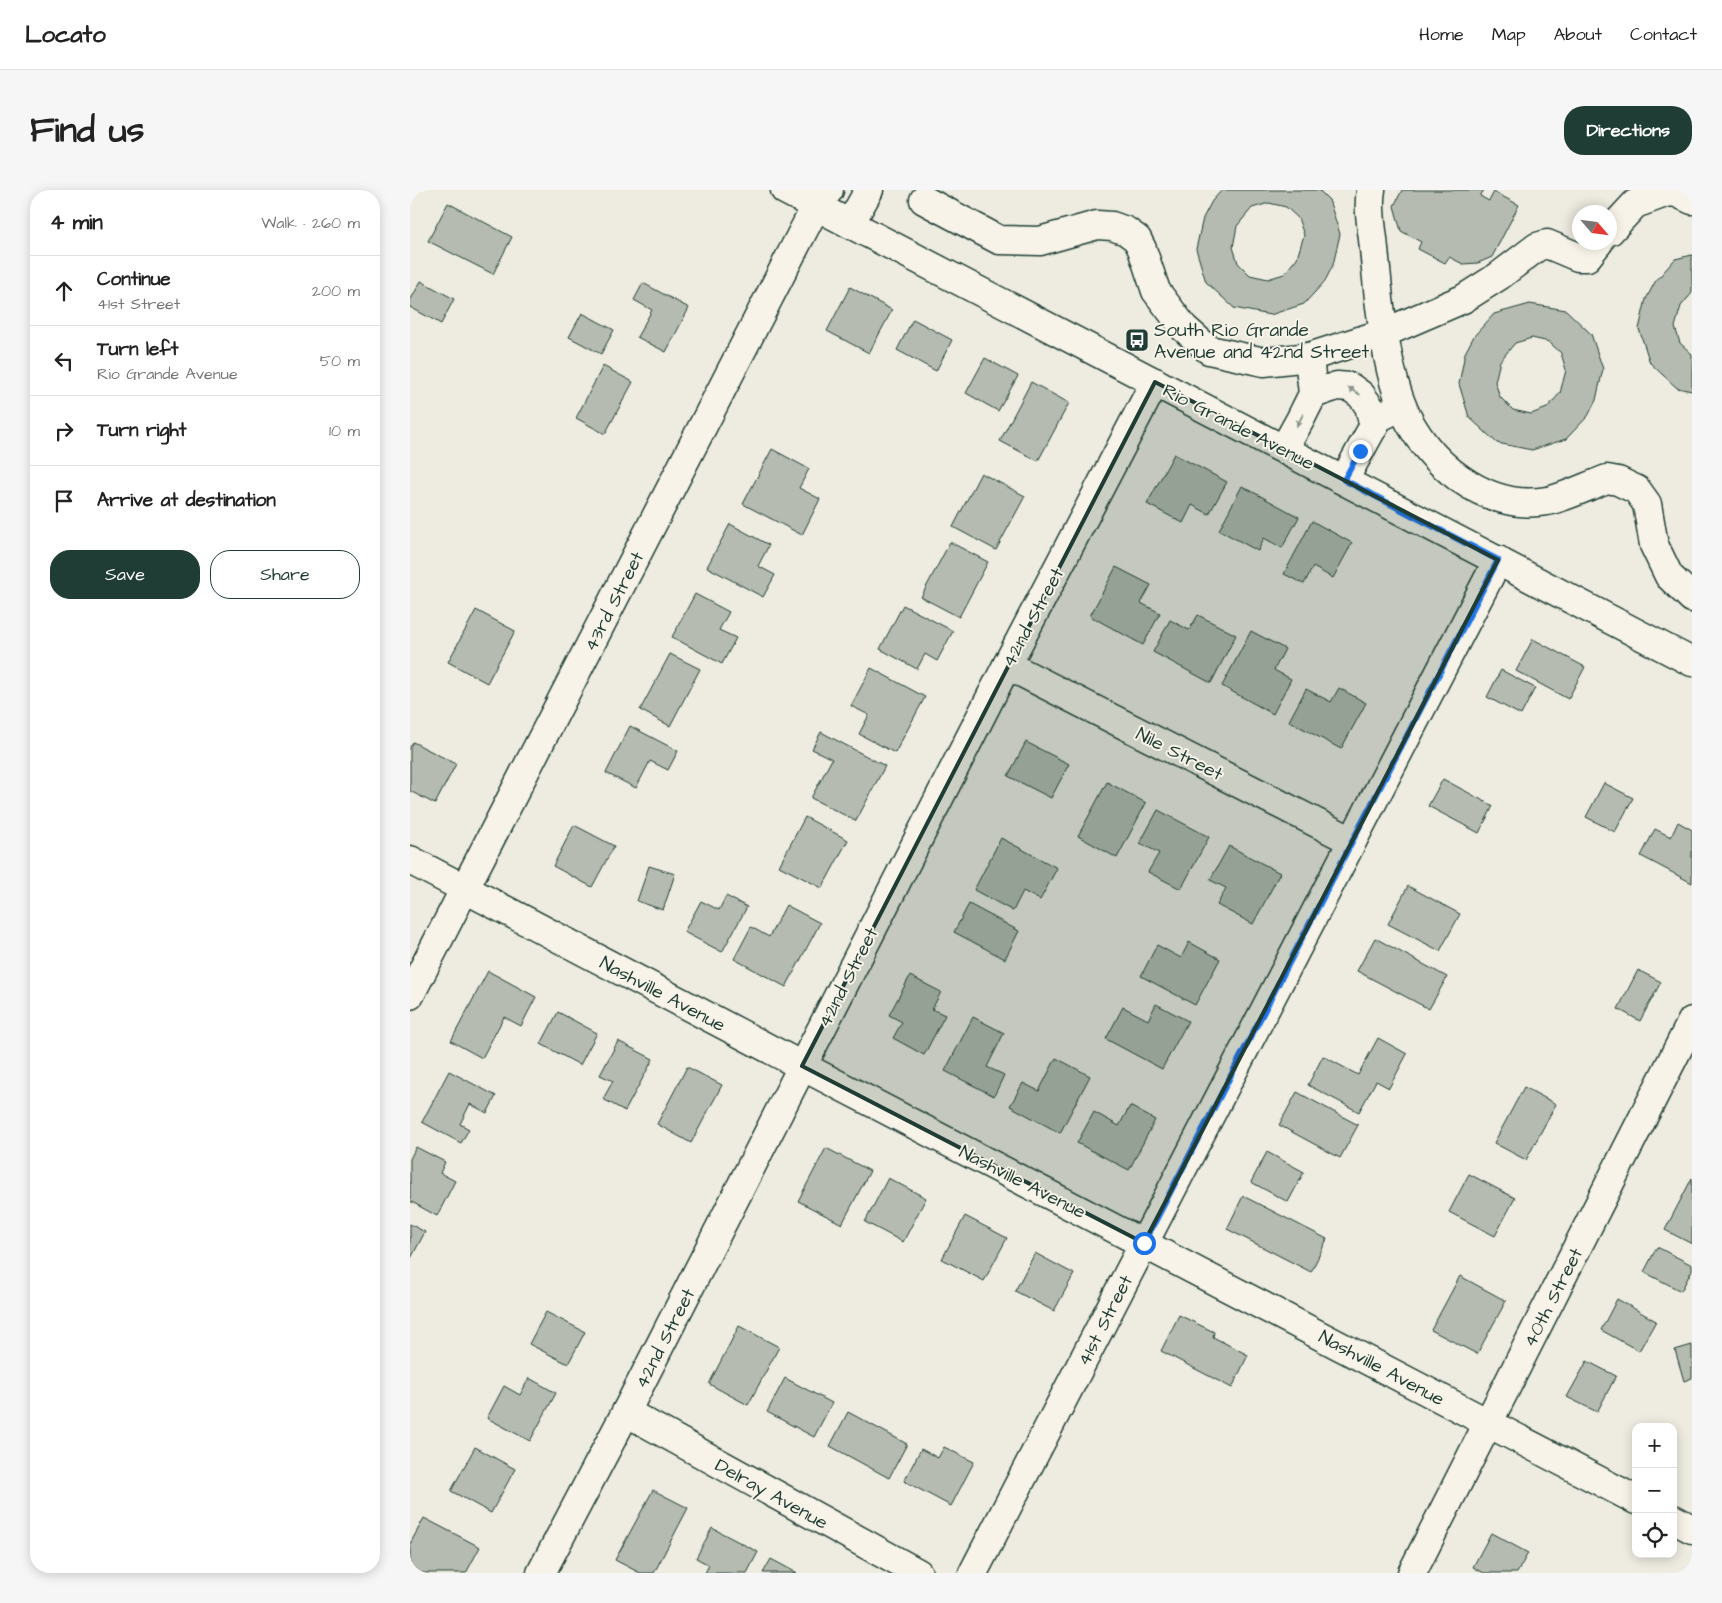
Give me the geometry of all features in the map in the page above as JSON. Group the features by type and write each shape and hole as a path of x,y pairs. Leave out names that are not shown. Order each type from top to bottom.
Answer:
{"street":[{"name":"Rio Grande Avenue","path":"785,190 822,198 850,224 1692,662"},
{"path":"850,224 869,190"},
{"path":"1370,190 1370,211 1384,333 1393,376 1402,406 1421,440 1444,465 1468,485 1496,497 1519,502 1547,501 1607,479 1618,481 1638,490 1647,504 1654,545 1668,576 1692,598"},
{"path":"1617,223 1635,204 1666,193 1674,192 1692,200"},
{"name":"43rd Street","path":"410,995 822,198"},
{"path":"924,200 999,240 1040,241 1097,225 1119,228 1137,239 1142,248 1156,291 1184,328 1209,350 1264,362 1309,357 1384,333 1463,299 1500,276 1536,246 1547,244 1578,257 1587,257 1593,250"},
{"path":"1284,449 1313,394 1309,357"},
{"name":"42nd Street","path":"541,1573 626,1412 1007,665 1155,382"},
{"path":"1313,394 1338,386 1350,387 1361,395 1369,406 1374,427"},
{"path":"1344,480 1378,418 1402,406"},
{"name":"41st Street","path":"973,1573 1498,560"},
{"name":"Nile Street","path":"1007,665 1352,842"},
{"name":"Nashville Avenue","path":"410,860 1632,1498"},
{"name":"40th Street","path":"1412,1573 1692,1021"},
{"name":"Delray Avenue","path":"626,1412 918,1573"},
{"path":"1677,1521 1692,1529"}],"highlighted area":[{"path":"1155,382 1498,560 1144,1243 802,1066"}],"building":[{"path":"1222,190 1319,190 1329,200 1340,234 1333,265 1325,281 1304,304 1270,315 1234,308 1206,282 1196,249 1203,218 1212,201","holes":["1269,203 1286,207 1298,218 1304,235 1297,258 1284,274 1268,279 1250,275 1238,263 1233,247 1237,226 1252,208"]},
{"path":"1402,190 1484,190 1480,196 1489,201 1494,192 1519,205 1492,257 1478,263 1463,264 1449,257 1445,263 1418,249 1421,242 1401,231 1394,206"},
{"path":"448,203 512,237 493,274 428,241"},
{"path":"1692,255 1692,293 1681,306 1675,327 1680,343 1692,354 1692,391 1677,388 1650,363 1639,329 1646,299 1655,282 1675,259"},
{"path":"421,281 454,299 441,324 410,307 410,301"},
{"path":"643,283 689,308 666,352 637,337 652,310 634,300"},
{"path":"850,287 892,310 869,353 827,331"},
{"path":"1530,304 1566,310 1591,334 1603,369 1596,400 1588,416 1566,439 1532,450 1497,443 1469,417 1459,384 1465,353 1474,336 1494,314","holes":["1532,338 1549,342 1561,353 1566,370 1560,393 1547,408 1531,414 1513,410 1500,397 1495,382 1500,361 1515,343"]},
{"path":"582,313 614,330 601,354 569,337"},
{"path":"913,319 952,340 936,371 897,350"},
{"path":"985,358 1018,376 998,411 966,393"},
{"path":"603,366 633,382 605,434 576,418"},
{"path":"1031,382 1069,403 1038,461 1000,441"},
{"path":"772,449 809,469 799,488 820,499 802,535 743,504"},
{"path":"1174,454 1227,482 1209,514 1192,505 1183,523 1147,504"},
{"path":"981,473 1025,496 996,550 953,527"},
{"path":"1242,486 1299,517 1282,548 1264,538 1258,551 1219,530"},
{"path":"1312,521 1352,543 1333,578 1313,567 1304,584 1284,574"},
{"path":"730,524 769,545 758,566 775,575 763,597 707,567"},
{"path":"950,542 988,562 959,617 921,597"},
{"path":"1116,567 1151,585 1141,603 1160,613 1143,645 1090,616"},
{"path":"695,594 729,612 719,630 736,638 722,664 672,637"},
{"path":"903,605 953,631 937,661 925,654 917,669 880,649"},
{"path":"476,610 515,631 487,683 448,662"},
{"path":"1198,615 1236,635 1211,683 1153,652 1170,620 1189,630"},
{"path":"1251,631 1285,649 1274,670 1291,679 1273,714 1222,686"},
{"path":"1533,639 1585,667 1568,699 1516,671"},
{"path":"670,654 700,669 670,726 640,710"},
{"path":"871,668 925,697 895,753 859,734 869,715 851,706"},
{"path":"1501,670 1535,688 1521,715 1487,697"},
{"path":"1339,688 1366,703 1341,749 1289,721 1306,689 1331,702"},
{"path":"630,726 678,751 668,770 650,761 636,788 606,773"},
{"path":"821,732 885,766 856,821 811,798 832,759 812,749"},
{"path":"413,742 456,764 435,804 410,791 410,747"},
{"path":"1026,742 1069,764 1051,798 1008,776"},
{"path":"1443,779 1493,806 1479,833 1428,806"},
{"path":"1107,782 1146,803 1117,858 1078,836"},
{"path":"1604,783 1633,798 1615,832 1586,817"},
{"path":"1158,810 1209,837 1181,889 1148,872 1159,853 1140,843"},
{"path":"805,817 848,840 822,888 779,866"},
{"path":"1678,822 1692,830 1692,883 1641,856 1655,829 1671,837"},
{"path":"574,825 614,846 592,887 553,866"},
{"path":"1001,838 1057,868 1040,900 1023,891 1013,911 974,890"},
{"path":"1229,846 1280,873 1253,924 1217,905 1226,888 1210,880"},
{"path":"649,866 675,874 663,910 637,901"},
{"path":"1408,886 1460,914 1440,951 1388,924"},
{"path":"726,896 747,907 722,952 684,932 701,901 719,910"},
{"path":"969,904 1019,931 1005,959 954,932"},
{"path":"786,905 820,923 786,987 734,959 751,927 769,937"},
{"path":"1375,938 1447,977 1429,1009 1357,971"},
{"path":"1189,942 1220,959 1195,1005 1141,976 1157,945 1181,958"},
{"path":"1638,970 1661,982 1640,1021 1618,1009"},
{"path":"488,971 536,997 521,1026 504,1017 482,1058 451,1041"},
{"path":"910,976 941,992 932,1009 945,1015 924,1055 893,1038 902,1022 889,1015"},
{"path":"1156,1004 1188,1021 1162,1069 1106,1039 1123,1007 1148,1020"},
{"path":"558,1012 597,1033 580,1065 541,1044"},
{"path":"973,1017 1004,1033 987,1067 1004,1075 994,1096 945,1071"},
{"path":"1378,1038 1407,1054 1389,1088 1376,1081 1359,1112 1308,1085 1323,1056 1358,1075"},
{"path":"618,1041 653,1059 625,1111 603,1099 613,1081 600,1075"},
{"path":"1056,1058 1090,1076 1060,1133 1010,1106 1023,1083 1039,1091"},
{"path":"687,1067 722,1085 691,1143 657,1124"},
{"path":"449,1071 496,1096 487,1113 470,1104 460,1124 469,1129 461,1143 422,1122"},
{"path":"1524,1087 1556,1104 1526,1160 1494,1143"},
{"path":"1297,1092 1358,1125 1340,1158 1279,1125"},
{"path":"1130,1106 1155,1120 1129,1170 1077,1143 1094,1112 1119,1126"},
{"path":"416,1147 445,1162 440,1173 455,1181 437,1216 410,1201 410,1159"},
{"path":"826,1148 870,1171 842,1224 798,1201"},
{"path":"1267,1152 1304,1172 1288,1202 1251,1182"},
{"path":"1469,1174 1515,1198 1495,1236 1449,1212"},
{"path":"888,1178 926,1198 903,1242 865,1222"},
{"path":"1692,1178 1692,1244 1665,1230"},
{"path":"1243,1196 1327,1239 1311,1272 1227,1229"},
{"path":"965,1216 1007,1238 984,1281 942,1259"},
{"path":"410,1224 425,1232 410,1260"},
{"path":"1657,1247 1692,1265 1692,1270 1681,1291 1644,1272"},
{"path":"1035,1253 1074,1274 1054,1311 1015,1291"},
{"path":"1460,1276 1506,1301 1477,1354 1431,1330"},
{"path":"1617,1299 1656,1321 1639,1351 1601,1330"},
{"path":"546,1312 585,1332 568,1364 529,1344"},
{"path":"1179,1315 1214,1332 1213,1337 1248,1355 1232,1388 1161,1351"},
{"path":"739,1326 779,1347 748,1405 709,1384"},
{"path":"1692,1345 1692,1378 1684,1381 1675,1350"},
{"path":"1587,1361 1616,1376 1597,1412 1567,1397"},
{"path":"529,1378 556,1393 530,1441 487,1418 504,1386 520,1395"},
{"path":"785,1378 832,1403 814,1437 767,1412"},
{"path":"848,1412 907,1444 889,1478 830,1446"},
{"path":"475,1447 515,1469 491,1513 451,1491"},
{"path":"944,1447 974,1462 951,1506 904,1481 921,1449 938,1458"},
{"path":"653,1490 688,1508 654,1573 640,1573 615,1560"},
{"path":"424,1518 480,1547 466,1573 410,1573 410,1544"},
{"path":"712,1528 758,1552 747,1573 705,1573 709,1565 696,1558"},
{"path":"1491,1533 1528,1553 1517,1573 1484,1573 1473,1567"},
{"path":"771,1559 797,1573 763,1573"}],"place":[{"name":"South Rio Grande Avenue and 42nd Street","path":"1137,340"}],"route":[{"path":"1144,1243 1498,560 1344,480 1360,451"}]}
